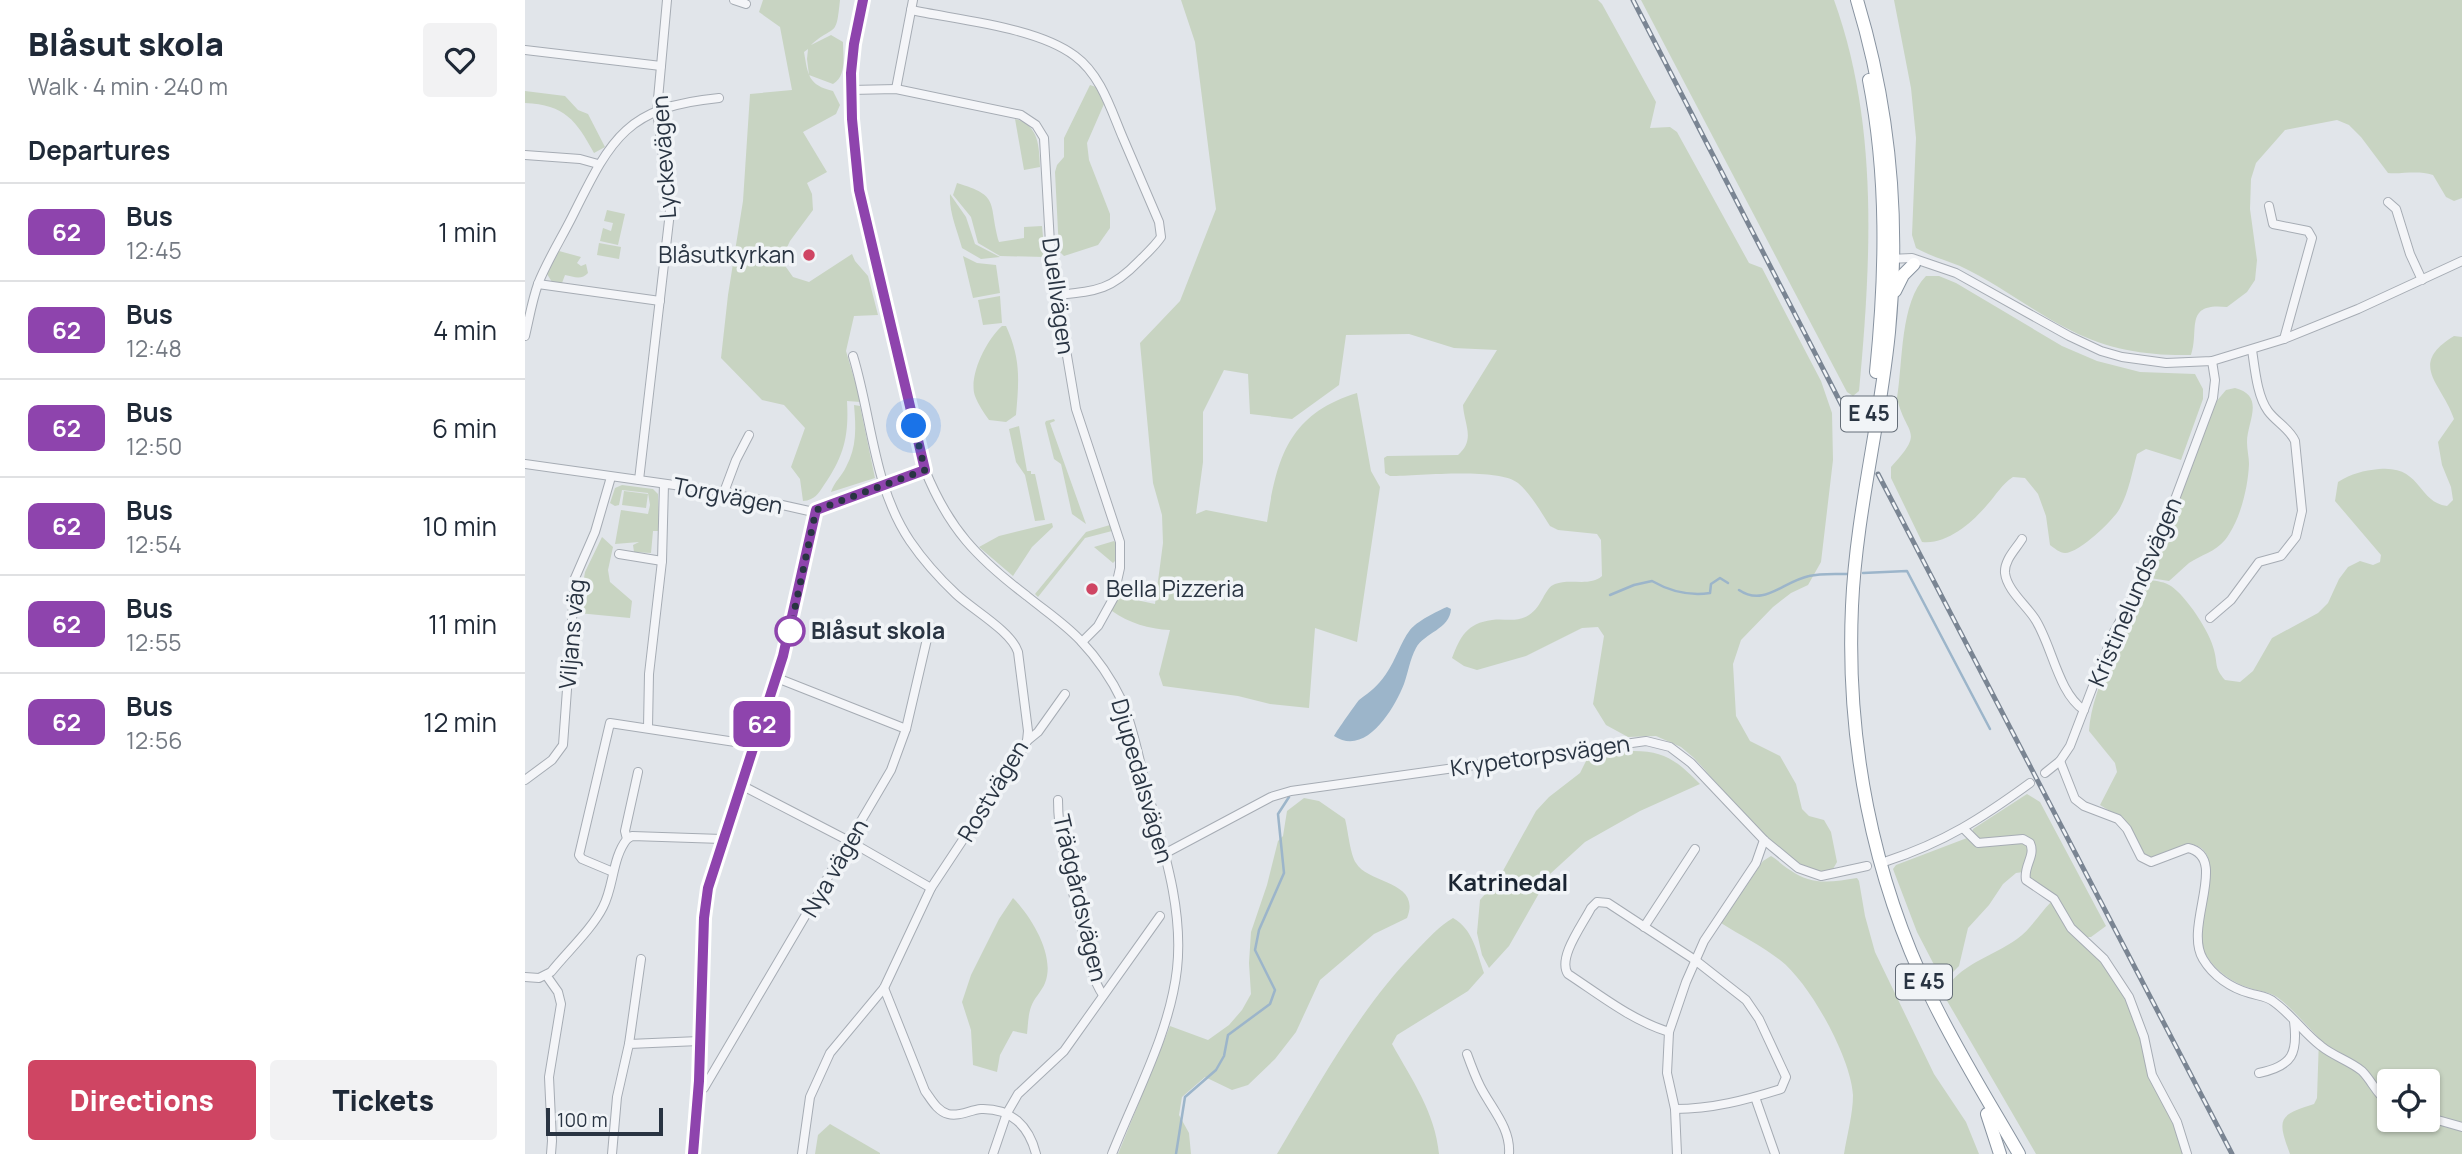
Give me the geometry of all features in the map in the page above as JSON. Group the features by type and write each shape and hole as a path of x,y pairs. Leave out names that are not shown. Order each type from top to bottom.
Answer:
{"highway":[{"name":"E 45","path":"1849,0 1869,82 1880,151 1891,297 1887,346 1860,517 1853,582 1851,681 1857,746 1874,838 1887,886 1916,964 1949,1034 2019,1154"},
{"name":"E 45","path":"1857,0 1873,57 1890,150 1894,201 1876,372 1847,574 1844,682 1849,747 1866,840 1880,889 1909,968 1943,1038 2010,1154"},
{"path":"1891,297 1903,275 1917,263"},
{"path":"1986,1114 2000,1154"}],"street":[{"name":"Lyckevägen","path":"639,480 669,227 670,199 657,110 667,0"},
{"path":"734,0 746,4"},
{"name":"Djupedalsvägen","path":"863,0 854,44 851,90 859,190 925,470 944,512 967,544 1082,642 1105,670 1123,704 1164,854 1177,927 1178,957 1174,990 1163,1028 1112,1154"},
{"path":"896,89 913,0"},
{"path":"911,10 1012,30 1053,42 1076,56 1086,66 1103,93 1159,222 1161,237 1124,277 1111,285 1092,291 1056,295"},
{"path":"525,50 661,66"},
{"name":"Duellvägen","path":"851,90 896,89 1021,115 1036,125 1044,138 1049,239 1056,295 1080,425 1120,542 1120,568 1113,599 1098,626 1082,642"},
{"path":"525,336 538,284 598,164 621,135 657,110 679,103 719,98"},
{"path":"525,155 580,159 598,164"},
{"path":"2388,202 2396,209 2410,254 2422,280"},
{"path":"2269,206 2273,224 2308,231 2312,237 2284,339"},
{"path":"1889,259 1906,257 1969,279 2101,351 2166,363 2212,361 2284,339 2358,309 2462,261"},
{"path":"538,284 660,301"},
{"path":"2210,618 2231,600 2259,562 2281,556 2287,551 2296,537 2301,520 2295,441 2290,431 2274,419 2265,407 2252,350"},
{"name":"Rostvägen","path":"802,1154 810,1097 820,1071 836,1043 884,988 931,888 1027,741 1028,731 1016,646 957,595 929,566 900,523 883,486 853,356"},
{"name":"Kristinelundsvägen","path":"2045,773 2060,761 2070,746 2113,634 2150,566 2213,398 2215,380 2212,361"},
{"path":"724,492 749,435"},
{"name":"Torgvägen","path":"525,464 724,492 802,511 816,510 925,470"},
{"name":"Viljans väg","path":"525,780 552,760 563,745 575,578 595,532 611,477"},
{"path":"648,727 649,674 662,561 664,484"},
{"path":"693,1154 704,918 708,888 777,678 816,510"},
{"path":"2022,539 2008,560 2005,574 2007,581 2042,631 2073,702 2084,710"},
{"path":"619,554 662,561"},
{"name":"Nya vägen","path":"698,1091 704,1088 891,770 906,729 930,626"},
{"path":"777,678 906,729"},
{"path":"1027,741 1038,732 1065,694"},
{"path":"613,872 582,859 579,855 608,725 612,722 755,745"},
{"name":"Krypetorpsvägen","path":"1164,854 1271,797 1290,791 1646,741 1670,747 1691,763 1764,840"},
{"path":"2060,761 2075,799 2084,806 2118,819 2127,829 2141,858 2151,862 2188,848 2203,857 2208,874 2197,930 2199,951 2203,959 2225,982 2271,1000 2328,1051 2363,1072 2377,1092"},
{"path":"627,839 625,831 638,772"},
{"path":"1888,860 1916,851 1964,829 2029,783"},
{"path":"741,785 851,842 931,888"},
{"name":"Trädgårdsvägen","path":"1058,800 1061,835 1071,881 1094,980 1103,995"},
{"path":"1964,829 1979,843 2023,839 2030,843 2033,850 2025,870 2026,880 2054,898 2071,928 2104,959 2124,989 2140,1024 2152,1075 2177,1122 2187,1154"},
{"path":"525,977 539,978 546,975 599,914 627,839 632,836 722,839"},
{"path":"1677,1154 1675,1109 1667,1073 1669,1032 1695,960 1714,925 1756,863 1764,840 1789,862 1813,875 1828,875 1867,866"},
{"path":"1644,927 1695,849"},
{"path":"1669,1032 1631,1016 1568,974 1563,965 1564,958 1591,908 1597,902 1608,903 1695,960 1735,991 1753,1008 1786,1077 1781,1089 1755,1097 1699,1109 1675,1109"},
{"path":"993,1154 1007,1113 1024,1087 1064,1051 1160,916"},
{"path":"612,1154 617,1097 629,1044 641,959"},
{"path":"546,975 558,992 561,1004 549,1077 551,1154"},
{"path":"884,988 925,1091 935,1106 946,1114 957,1115 982,1109 1014,1116 1027,1131 1036,1154"},
{"path":"2259,1073 2277,1069 2292,1056 2296,1040 2294,1021"},
{"path":"629,1044 699,1041"},
{"path":"1468,1054 1479,1084 1508,1137 1509,1154"},
{"path":"1755,1097 1775,1154"},
{"path":"2440,1121 2462,1127"}],"green space":[{"path":"763,0 840,0 836,26 811,45 831,35 843,42 840,76 833,84 809,75 818,86 833,91 840,105 836,114 803,132 827,172 807,183 812,194 813,210 790,241 781,260 793,277 809,282 852,254 868,276 878,315 854,316 846,351 861,402 847,401 846,435 841,455 818,494 803,501 800,479 791,467 805,428 784,405 762,400 721,358 743,201 750,94 792,90 780,27 759,12","holes":["808,49 807,59 809,74 804,52"]},
{"path":"1181,0 1598,0 1602,4 1656,102 1650,128 1670,127 1677,132 1749,263 1762,268 1821,381 1832,413 1833,460 1821,562 1808,585 1791,593 1773,607 1741,640 1733,664 1736,716 1750,741 1780,756 1796,784 1802,809 1809,816 1824,820 1831,832 1837,862 1833,869 1817,871 1807,868 1779,848 1681,747 1656,736 1628,737 1606,725 1593,704 1604,636 1598,627 1582,628 1526,656 1477,670 1452,658 1466,632 1476,624 1524,617 1534,611 1551,586 1592,581 1602,576 1601,540 1597,534 1558,530 1550,526 1527,492 1508,478 1476,474 1390,476 1385,473 1384,458 1387,456 1458,455 1467,444 1468,438 1463,405 1497,350 1454,348 1409,334 1346,335 1339,385 1292,419 1250,414 1248,374 1224,370 1203,412 1203,462 1196,514 1206,510 1267,522 1276,477 1290,441 1301,426 1316,413 1357,393 1371,471 1380,487 1357,642 1315,628 1309,708 1163,686 1159,674 1170,630 1139,625 1112,611 1113,595 1155,604 1163,543 1162,515 1153,483 1140,343 1180,301 1216,209 1195,42"},
{"path":"1641,0 1834,0 1859,95 1868,194 1863,342 1859,391 1853,396 1847,392"},
{"path":"1894,0 2462,0 2462,198 2454,201 2446,197 2433,175 2416,172 2388,173 2361,137 2349,125 2337,120 2285,130 2256,163 2251,179 2250,209 2257,260 2255,280 2247,292 2227,307 2213,307 2199,313 2191,355 2145,353 2100,343 2058,323 1974,273 1916,248 1912,235 1916,138 1911,88"},
{"path":"1090,85 1096,87 1104,104 1087,143 1089,160 1110,214 1110,228 1098,245 1064,256 1059,251 1055,172 1064,157 1064,138"},
{"path":"525,91 565,96 578,110 588,114 605,147 594,153 568,116 550,107 525,103"},
{"path":"1015,119 1033,131 1038,144 1040,167 1024,170"},
{"path":"957,183 987,197 999,242 1024,238 1024,227 1042,226 1045,257 1000,256 978,243 971,217 953,195"},
{"path":"950,194 966,217 975,244 1000,257 981,259 962,248 952,214"},
{"path":"607,210 625,214 618,245 600,241 603,228 611,231 613,223 604,221"},
{"path":"599,243 621,247 619,259 597,255"},
{"path":"559,251 581,257 577,263 581,266 586,264 588,273 580,277 565,275 562,283 552,282 547,274"},
{"path":"963,256 977,263 996,265 1000,293 973,298"},
{"path":"1926,276 1939,276 1956,283 2062,346 2097,361 2140,372 2195,374 2203,389 2203,399 2181,460 2146,449 2137,454 2120,508 2104,528 2071,552 2061,552 2050,545 2046,516 2038,494 2025,478 2013,477 1974,519 1958,531 1940,540 1922,542 1891,478 1891,467 1911,439 1897,398 1907,317 1911,301"},
{"path":"1000,296 1002,323 983,325 978,300"},
{"path":"1002,326 1006,326 1011,338 1018,370 1016,415 1006,422 989,420 976,399 974,388 980,358"},
{"path":"2454,336 2462,337 2462,1154 2290,1154 2282,1126 2287,1115 2314,1104 2317,1098 2319,1038 2277,997 2234,981 2221,973 2206,955 2201,937 2210,871 2208,858 2202,848 2189,844 2151,858 2143,854 2126,821 2100,805 2117,772 2115,763 2089,731 2092,713 2112,654 2150,580 2169,585 2177,591 2197,615 2208,634 2222,676 2225,680 2240,682 2253,671 2272,638 2318,613 2328,603 2348,567 2360,561 2373,565 2380,562 2381,555 2335,501 2338,482 2363,472 2393,469 2412,478 2437,503 2447,506 2453,500 2438,442 2454,419 2432,375 2432,356"},
{"path":"2235,388 2250,397 2253,410 2247,442 2247,483 2235,523 2221,544 2189,563 2169,581 2150,578 2215,403 2226,390"},
{"path":"854,405 860,406 875,478 831,492 852,452"},
{"path":"1054,419 1055,421 1050,423 1086,524 1072,514 1061,464 1054,459 1045,423"},
{"path":"1019,426 1027,471 1035,474 1045,520 1035,521 1025,475 1016,462 1009,429"},
{"path":"622,485 653,489 658,494 659,531 653,531 651,553 634,552 633,545 639,542 615,544 621,510 648,514 650,505 648,493 622,490 619,505 610,503 615,488"},
{"path":"624,491 648,494 646,508 622,505"},
{"path":"1052,523 1053,527 1032,547 1013,576 979,547 999,536"},
{"path":"1110,525 1112,531 1085,538 1038,597 1035,594 1086,532"},
{"path":"602,537 613,547 608,570 610,582 632,601 630,618 578,613 585,572"},
{"path":"1114,541 1116,544 1113,563 1094,547"},
{"path":"1629,751 1651,752 1669,758 1700,784 1640,811 1585,842 1550,874 1509,946 1489,968 1482,955 1477,933 1480,900 1499,878 1536,811 1580,773 1588,757"},
{"path":"2027,794 2040,802 2106,926 2091,937 2084,937 2063,910 2028,879 2031,840 1979,841 1972,834 1973,829"},
{"path":"1304,798 1319,801 1345,819 1356,863 1362,870 1401,890 1410,906 1407,918 1374,934 1320,980 1296,1032 1275,1059 1248,1085 1232,1090 1205,1077 1182,1097 1179,1115 1189,1133 1191,1154 1118,1154 1170,1026 1208,1040 1229,1025 1251,994 1251,932 1278,841 1283,836 1287,811"},
{"path":"1967,838 1985,847 2022,841 2030,847 2023,872 2016,873 2003,884 1989,905 1968,928 1959,966 1943,982 1917,932 1893,869 1896,865"},
{"path":"1771,856 1806,879 1831,881 1857,878 1875,952 1934,1074 1966,1122 1979,1154 1844,1154 1853,1095 1845,1062 1827,1022 1792,971 1773,955 1721,923 1763,861"},
{"path":"1013,898 1040,937 1048,972 1044,986 1031,1007 1027,1034 1013,1031 1000,1055 997,1072 973,1065 971,1030 962,1002 971,975 999,919"},
{"path":"2051,902 2069,931 2101,962 2125,997 2137,1024 2153,1086 2172,1118 2183,1149 2182,1154 2036,1154 1943,994 1949,984 1966,968 2022,935"},
{"path":"1453,918 1470,935 1484,973 1468,991 1397,1035 1392,1044 1428,1110 1439,1154 1277,1154 1341,1048 1377,996 1417,950"},
{"path":"830,1124 880,1154 815,1154 818,1135"}],"water":[{"path":"1447,607 1451,609 1450,616 1416,648 1404,684 1386,717 1368,735 1357,740 1346,741 1334,736 1359,700 1386,674 1410,630 1422,620"}],"waterway":[{"path":"1863,573 1907,571 1990,729"},
{"path":"1739,590 1748,595 1765,595 1809,576 1848,574"},
{"path":"1610,595 1652,581 1666,588 1695,594 1710,593 1711,584 1720,578 1728,583"},
{"path":"1176,1154 1185,1097 1216,1070 1224,1056 1228,1035 1270,1004 1275,990 1255,950 1259,930 1284,873 1278,814 1289,797"}],"railway":[{"path":"1633,0 1852,425"},
{"path":"1878,474 2232,1154"}],"bus line":[{"name":"62","path":"693,1154 699,1081 704,918 708,888 783,656 816,510 925,470 859,190 852,119 851,73 863,0"}],"place":[{"name":"Blåsutkyrkan","path":"809,255"},
{"name":"Bella Pizzeria","path":"1092,589"},
{"name":"Blåsut skola","path":"790,631"}],"district":[{"name":"Katrinedal","path":"1508,883"}],"route":[{"path":"790,631 816,510 925,470 914,426"}]}
